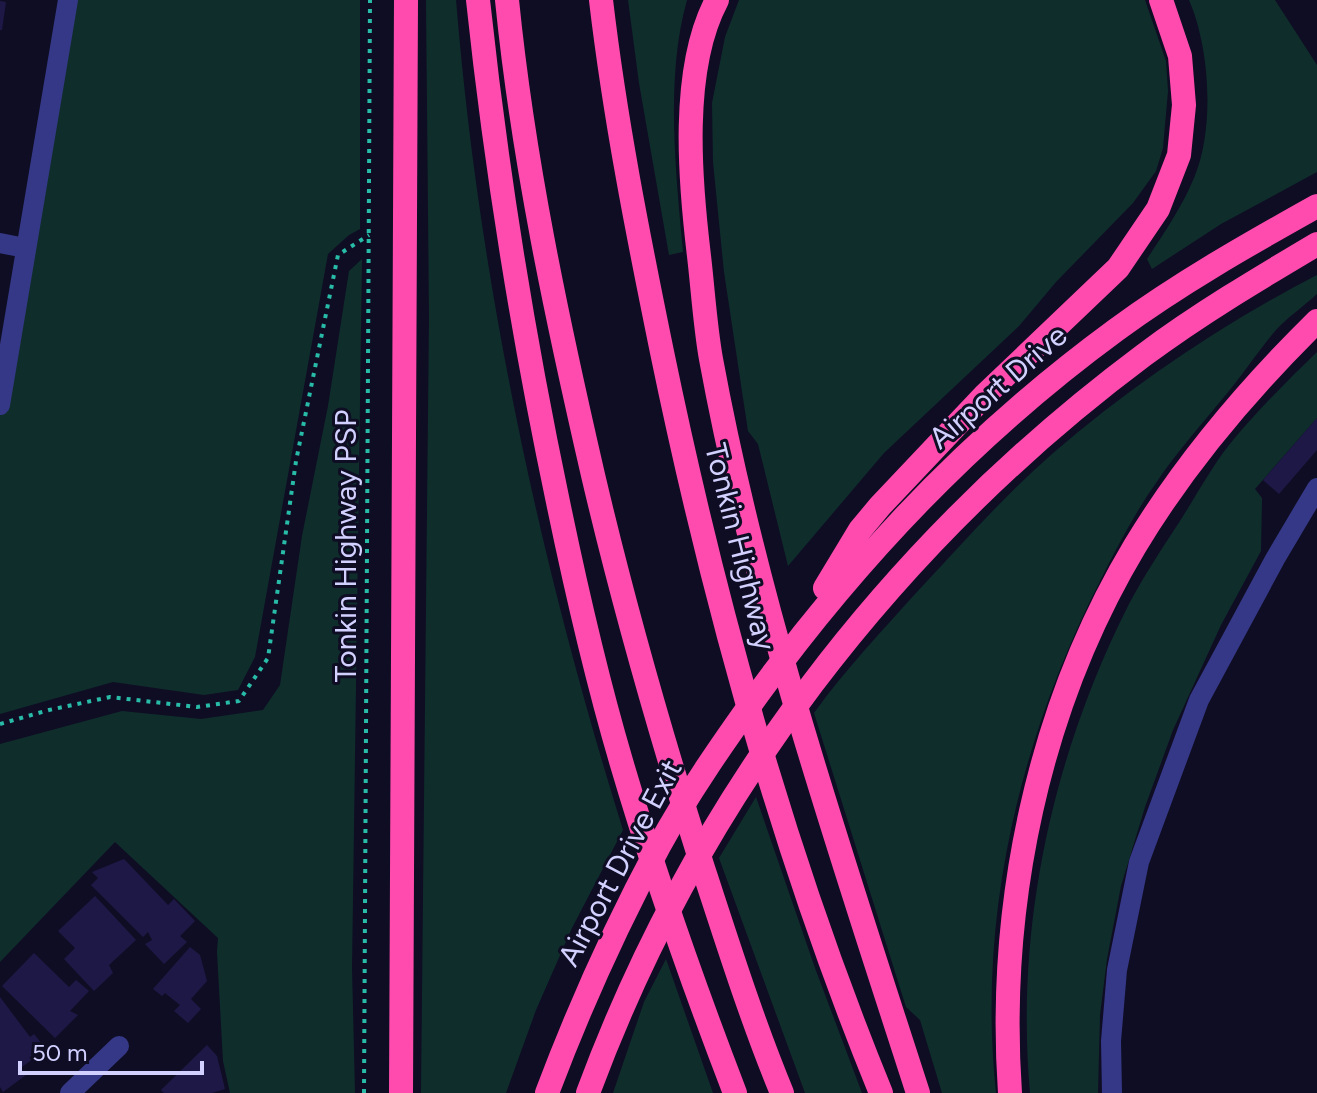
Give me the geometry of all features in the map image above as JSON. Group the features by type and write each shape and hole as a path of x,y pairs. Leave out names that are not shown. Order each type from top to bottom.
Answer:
{"highway":[{"path":"401,1093 406,0"},
{"path":"478,0 497,158 521,308 535,392 572,568 621,761 678,940 735,1093"},
{"path":"507,0 542,236 566,359 614,565 661,736 740,979 782,1093"},
{"name":"Tonkin Highway","path":"601,0 629,192 689,486 770,782 837,982 881,1093"},
{"path":"717,0 696,65 691,130 693,205 711,357 764,595 815,771 918,1093"},
{"path":"821,604 860,530 880,506 984,396 1118,268 1158,209 1179,155 1184,105 1180,56 1161,0"},
{"name":"Airport Drive","path":"772,675 821,604 933,486 1001,422 1117,329 1317,206"},
{"path":"588,1093 660,924 733,795 783,721 879,599 926,548 1043,437 1145,354 1317,244"},
{"path":"1010,1093 1007,984 1017,889 1034,799 1063,703 1093,628 1134,548 1169,494 1216,431 1272,366 1317,321"},
{"name":"Airport Drive Exit","path":"547,1093 571,1028 660,845 700,779 772,675"}],"street":[{"path":"0,405 68,0"},
{"path":"0,243 25,248"},
{"path":"1112,1093 1111,1041 1117,970 1139,862 1199,700 1317,488"},
{"path":"70,1093 119,1046"}],"path":[{"name":"Tonkin Highway PSP","path":"364,1093 370,0"},
{"path":"0,724 110,697 197,707 239,701 268,658 296,461 338,255 369,235"}],"green space":[{"path":"68,0 360,0 360,229 328,254 255,657 238,690 204,695 113,682 0,714 0,405"},
{"path":"426,0 456,0 480,210 517,420 565,626 623,830 572,928 536,1010 506,1093 421,1093 429,317"},
{"path":"628,0 687,0 680,30 674,93 675,158 683,252 669,255 639,83"},
{"path":"739,0 1145,0 1166,61 1168,91 1163,148 1156,171 1133,203 1056,282 1019,326 884,453 788,566 758,444 748,431 724,272 713,162 712,103 725,37"},
{"path":"1189,0 1275,0 1317,65 1317,172 1221,224 1152,269 1147,259 1189,189 1201,158 1205,136 1205,64 1202,41"},
{"path":"362,259 352,968 355,1093 230,1093 223,1061 218,938 115,842 0,962 0,744 122,711 201,719 263,710 280,685 302,536 328,406 349,271"},
{"path":"1317,275 1317,294 1276,330 1148,495 1112,557 1071,642 1027,767 999,895 993,961 992,1027 996,1093 942,1093 920,1020 906,1007 814,713 916,593 999,504 1052,454 1179,357"},
{"path":"1317,352 1317,418 1255,489 1262,498 1261,551 1221,625 1173,730 1121,886 1100,1015 1098,1093 1030,1093 1028,967 1035,904 1045,842 1079,720 1129,604 1210,473 1250,421"},
{"path":"756,797 862,1093 805,1093 719,858"},
{"path":"666,959 713,1093 613,1093 644,1002"}],"building":[{"path":"0,1 6,2 2,30 0,30"},
{"path":"1317,418 1317,450 1279,494 1263,480"},
{"path":"124,859 168,905 174,899 195,921 180,936 187,942 164,964 145,944 152,940 148,932 143,937 91,885 98,878 92,872"},
{"path":"95,896 136,940 109,965 113,973 94,991 64,959 75,948 58,931"},
{"path":"190,947 200,955 207,981 191,999 201,1009 188,1023 174,1011 180,1005 165,993 162,996 153,989"},
{"path":"34,953 69,987 76,980 89,991 70,1011 78,1015 55,1038 2,986"},
{"path":"0,997 30,1037 34,1034 46,1049 18,1070 26,1075 3,1092 0,1087"},
{"path":"207,1045 217,1056 225,1089 212,1093 164,1093 161,1090"}]}
